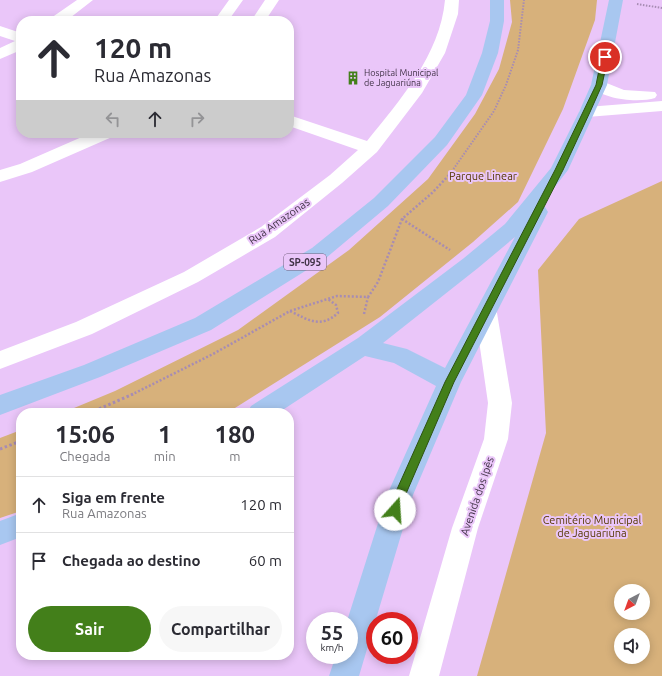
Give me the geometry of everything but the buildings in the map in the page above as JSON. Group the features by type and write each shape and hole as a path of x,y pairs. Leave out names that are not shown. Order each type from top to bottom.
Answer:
{"main road":[{"name":"SP-095","path":"0,405 92,372 203,324 319,253 381,202 441,141 474,95 491,47 497,21 497,0"},
{"path":"344,676 400,496 449,382 559,170 599,85 616,0"},
{"path":"266,408 362,347 471,263 512,229 559,170"},
{"path":"362,347 399,355 422,366 449,382"},
{"path":"0,533 16,527"}],"street":[{"path":"63,16 86,0"},
{"path":"225,16 236,0"},
{"path":"261,16 272,0"},
{"name":"Rua Amazonas","path":"0,360 84,328 191,277 268,232 336,179 371,148 414,93 437,53 451,14 452,0"},
{"path":"0,31 16,36"},
{"path":"0,54 16,46"},
{"path":"599,85 622,95 645,96 662,93"},
{"path":"587,112 662,106"},
{"path":"294,122 371,148"},
{"path":"0,176 26,168 95,138"},
{"name":"Avenida dos Ipês","path":"424,676 465,528 496,439 500,403 486,313"}],"path":[{"path":"381,202 402,220 471,263"},
{"path":"290,311 316,322 329,322 338,313 336,305 328,299"},
{"path":"0,449 16,443"}],"green space":[{"name":"Parque Linear","path":"510,0 597,0 595,20 563,109 518,202 473,242 380,317 235,408 74,408 115,391 238,330 349,250 428,179 475,114 499,69 512,22"},
{"name":"Cemitério Municipal de Jaguariúna","path":"662,181 662,676 477,676 546,433 538,270 579,219"},
{"path":"16,432 16,513 0,518 0,438"}],"place":[{"name":"Hospital Municipal de Jaguariúna","path":"353,78"}],"route":[{"path":"395,510 449,382 559,170 587,112 599,85 605,57"}]}
